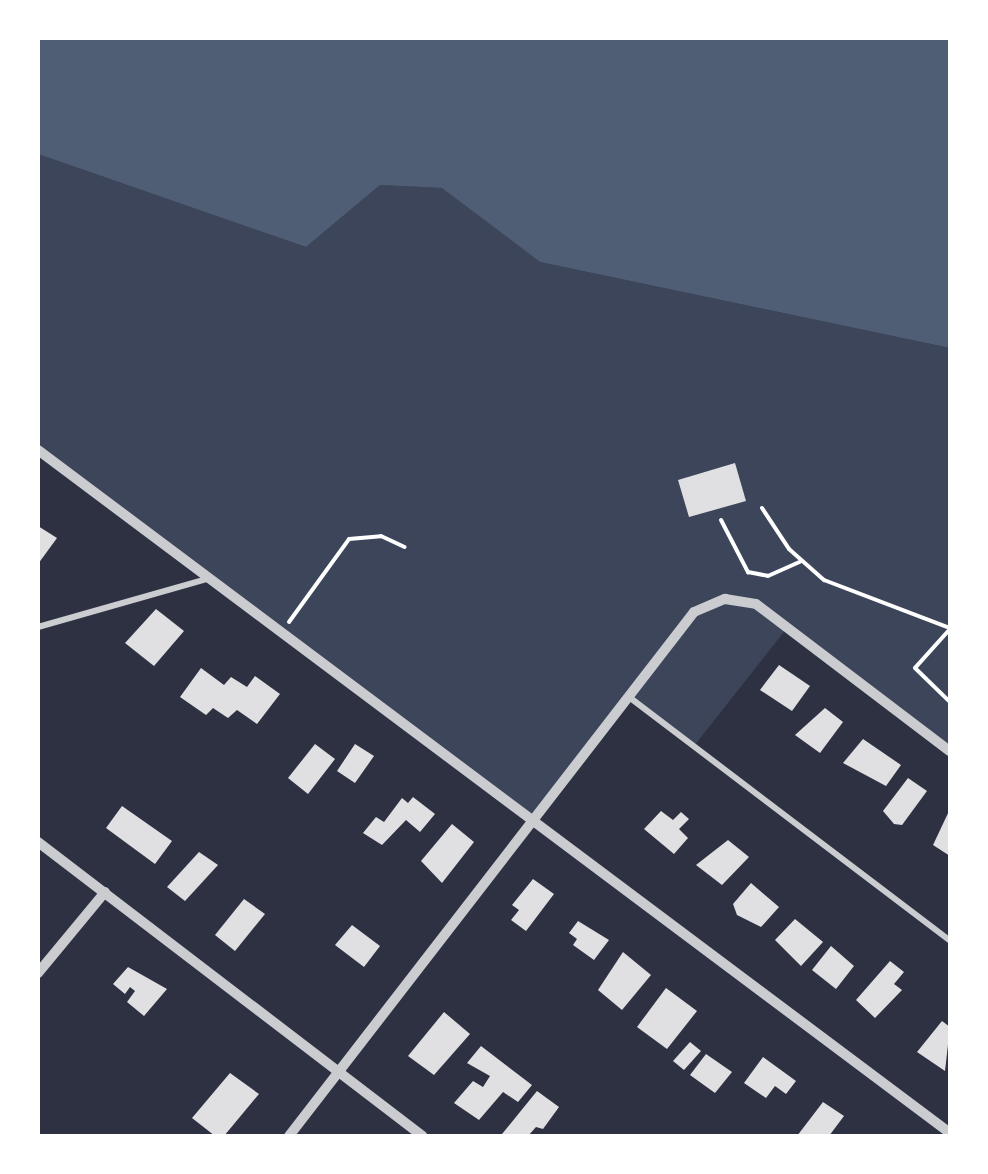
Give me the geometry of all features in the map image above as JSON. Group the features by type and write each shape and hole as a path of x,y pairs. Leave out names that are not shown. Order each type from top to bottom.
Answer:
{"street":[{"path":"38,450 950,1133"},
{"path":"289,1136 694,612 724,599 756,604 950,751"},
{"path":"38,842 423,1136"},
{"path":"38,974 105,892"}],"lane":[{"path":"38,628 207,579"},
{"path":"628,696 950,941"}],"path":[{"path":"762,508 800,562 850,594 950,628 916,668 950,702"},
{"path":"721,520 748,572 768,576 800,562"},
{"path":"280,634 349,539 381,536 405,547"}],"shaded area":[{"path":"38,38 950,38 950,348 540,262 442,188 380,185 306,247 38,154"},
{"path":"38,154 306,247 380,185 443,188 540,262 950,348 950,751 787,628 694,746 628,696 531,822 38,450"}],"building":[{"path":"735,463 746,501 689,517 678,480"},
{"path":"38,526 57,538 38,564"},
{"path":"156,609 184,631 154,666 125,643"},
{"path":"779,665 810,686 792,711 760,690"},
{"path":"201,668 224,685 231,677 247,687 255,676 280,694 257,724 237,710 228,718 213,708 206,715 180,697"},
{"path":"825,708 843,722 820,753 795,735"},
{"path":"863,739 901,765 886,786 843,763"},
{"path":"315,744 335,759 308,794 288,778"},
{"path":"355,744 374,756 355,783 337,771"},
{"path":"908,778 927,791 902,825 894,824 883,811"},
{"path":"413,797 435,814 420,832 406,820 382,845 363,833 376,817 384,822 402,798 408,803"},
{"path":"122,806 172,841 155,864 106,828"},
{"path":"950,809 950,856 933,845"},
{"path":"661,811 673,820 681,812 689,819 679,829 688,838 674,854 644,829"},
{"path":"452,824 474,842 442,883 421,861"},
{"path":"728,840 749,857 722,885 696,865"},
{"path":"199,852 218,865 185,901 167,887"},
{"path":"533,879 554,894 526,931 511,920 519,910 512,905"},
{"path":"751,883 779,907 761,927 737,915 733,904"},
{"path":"244,899 265,914 235,951 215,935"},
{"path":"795,919 823,942 801,966 775,940"},
{"path":"578,921 609,940 594,960 573,945 577,939 569,933"},
{"path":"352,925 380,946 364,967 335,945"},
{"path":"831,946 854,966 836,989 812,970"},
{"path":"623,952 651,975 622,1010 598,990"},
{"path":"890,961 904,972 894,984 902,990 875,1018 856,1000"},
{"path":"128,967 167,989 144,1016 127,1002 135,991 130,987 125,994 113,984"},
{"path":"666,988 697,1011 667,1049 637,1027"},
{"path":"444,1012 470,1034 434,1075 408,1056"},
{"path":"942,1021 950,1027 945,1071 917,1052"},
{"path":"690,1042 701,1051 684,1070 673,1061"},
{"path":"481,1046 532,1085 518,1102 503,1092 479,1120 454,1103 473,1081 483,1087 490,1076 467,1063"},
{"path":"706,1054 732,1072 715,1093 690,1075"},
{"path":"763,1057 796,1081 786,1094 775,1086 766,1098 744,1083"},
{"path":"230,1073 259,1094 224,1136 215,1136 192,1118"},
{"path":"537,1091 559,1107 543,1129 536,1127 528,1136 502,1134"},
{"path":"823,1102 844,1116 829,1136 797,1136"}]}
